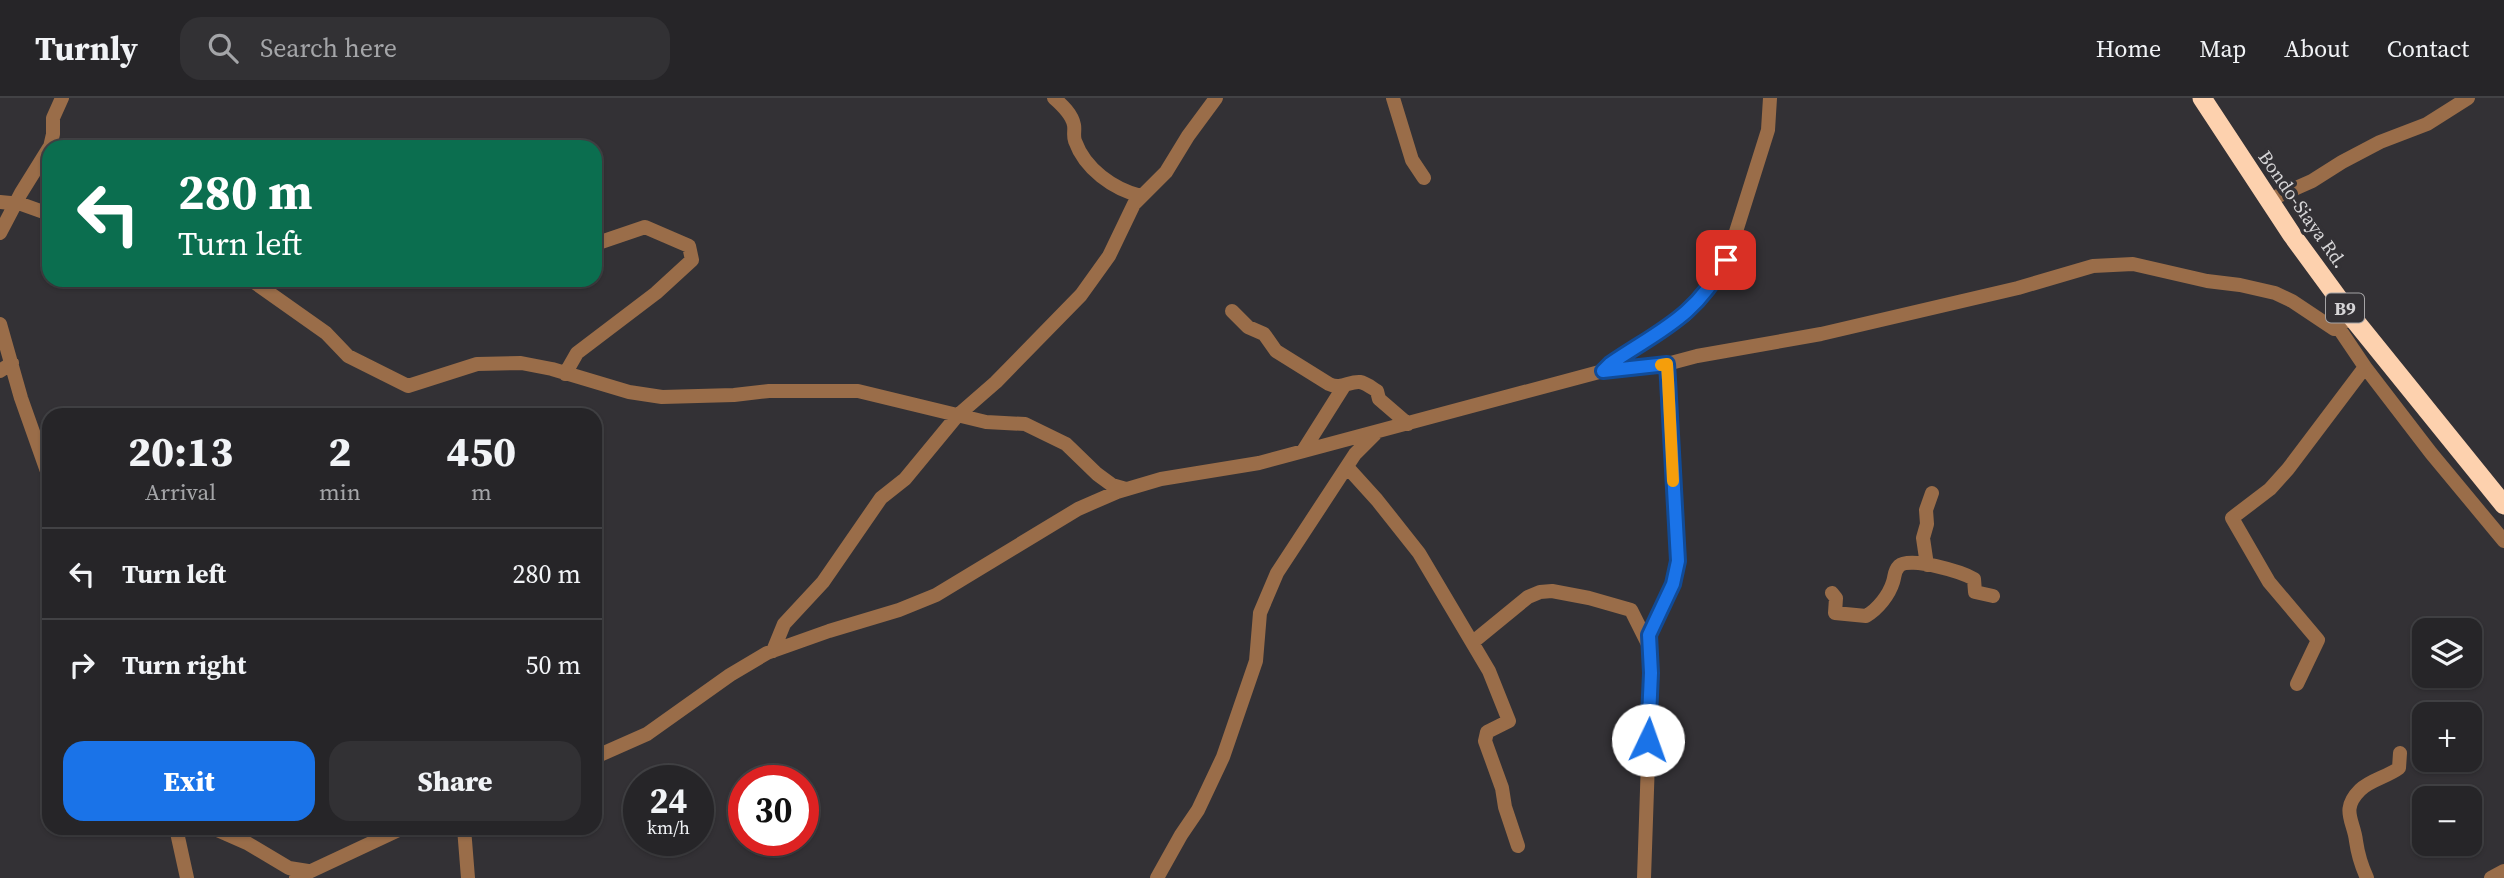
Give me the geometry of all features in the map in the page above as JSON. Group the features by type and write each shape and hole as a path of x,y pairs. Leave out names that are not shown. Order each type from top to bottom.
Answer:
{"highway":[{"name":"Bondo-Siaya Rd.","path":"2202,98 2292,235 2345,322 2504,505"}],"street":[{"path":"51,140 53,118 61,98"},
{"path":"1054,98 1072,118 1074,138 1080,154 1115,187 1141,196"},
{"path":"773,651 784,624 810,599 881,498 922,461 957,416 996,382 1081,295 1109,256 1126,226 1134,204 1166,172 1216,98"},
{"path":"1393,98 1412,160 1424,178"},
{"path":"1603,371 1685,315 1720,271 1734,238 1768,130 1770,98"},
{"path":"2269,200 2312,181 2380,142 2427,124 2468,98"},
{"path":"0,233 42,160"},
{"path":"0,202 16,203 42,212"},
{"path":"565,374 577,353 656,293 692,260 690,246 645,227 602,242"},
{"path":"602,754 647,734 730,675 773,651 899,610 936,594 1078,509 1127,489 1161,479 1238,467 1377,433 1603,371 1667,364 1858,326 2018,288 2094,266 2124,263 2275,293 2334,329 2345,322 2365,366 2426,447 2504,541"},
{"path":"261,287 326,333 348,356 408,386 477,364 521,363 629,392 662,397 769,391 858,391 986,422 1015,422 1032,427 1066,444 1112,485 1127,489"},
{"path":"1232,311 1248,327 1264,334 1276,351 1329,384 1335,387 1364,383 1377,391 1379,400 1408,424"},
{"path":"0,324 6,367 42,458"},
{"path":"1644,878 1651,673 1649,635 1673,584 1678,561 1667,364"},
{"path":"2297,684 2318,640 2269,582 2232,518 2270,489 2288,469 2365,366"},
{"path":"1303,451 1343,386"},
{"path":"1157,878 1198,810 1223,757 1256,661 1257,630 1264,601 1278,573 1355,454 1377,433"},
{"path":"1332,444 1342,451 1349,466 1413,545 1489,671 1509,721 1487,732 1484,737 1518,846"},
{"path":"1927,565 1923,538 1927,524 1926,510 1932,493"},
{"path":"1832,593 1836,598 1835,613 1866,616 1888,595 1896,569 1903,563 1927,565 1968,576 1974,579 1975,592 1993,596"},
{"path":"1473,642 1528,597 1552,591 1630,610 1650,649"},
{"path":"1633,615 1646,621 1657,615"},
{"path":"2367,878 2359,861 2356,838 2351,826 2349,812 2352,800 2361,788 2399,768 2400,752"},
{"path":"178,835 187,878"},
{"path":"229,835 302,874 384,835"},
{"path":"465,835 468,878"}],"slow traffic":[{"path":"1661,365 1667,364 1673,481"}],"route":[{"path":"1648,740 1651,673 1649,635 1673,584 1678,561 1667,364 1603,371 1685,315 1705,292 1726,260"}]}
